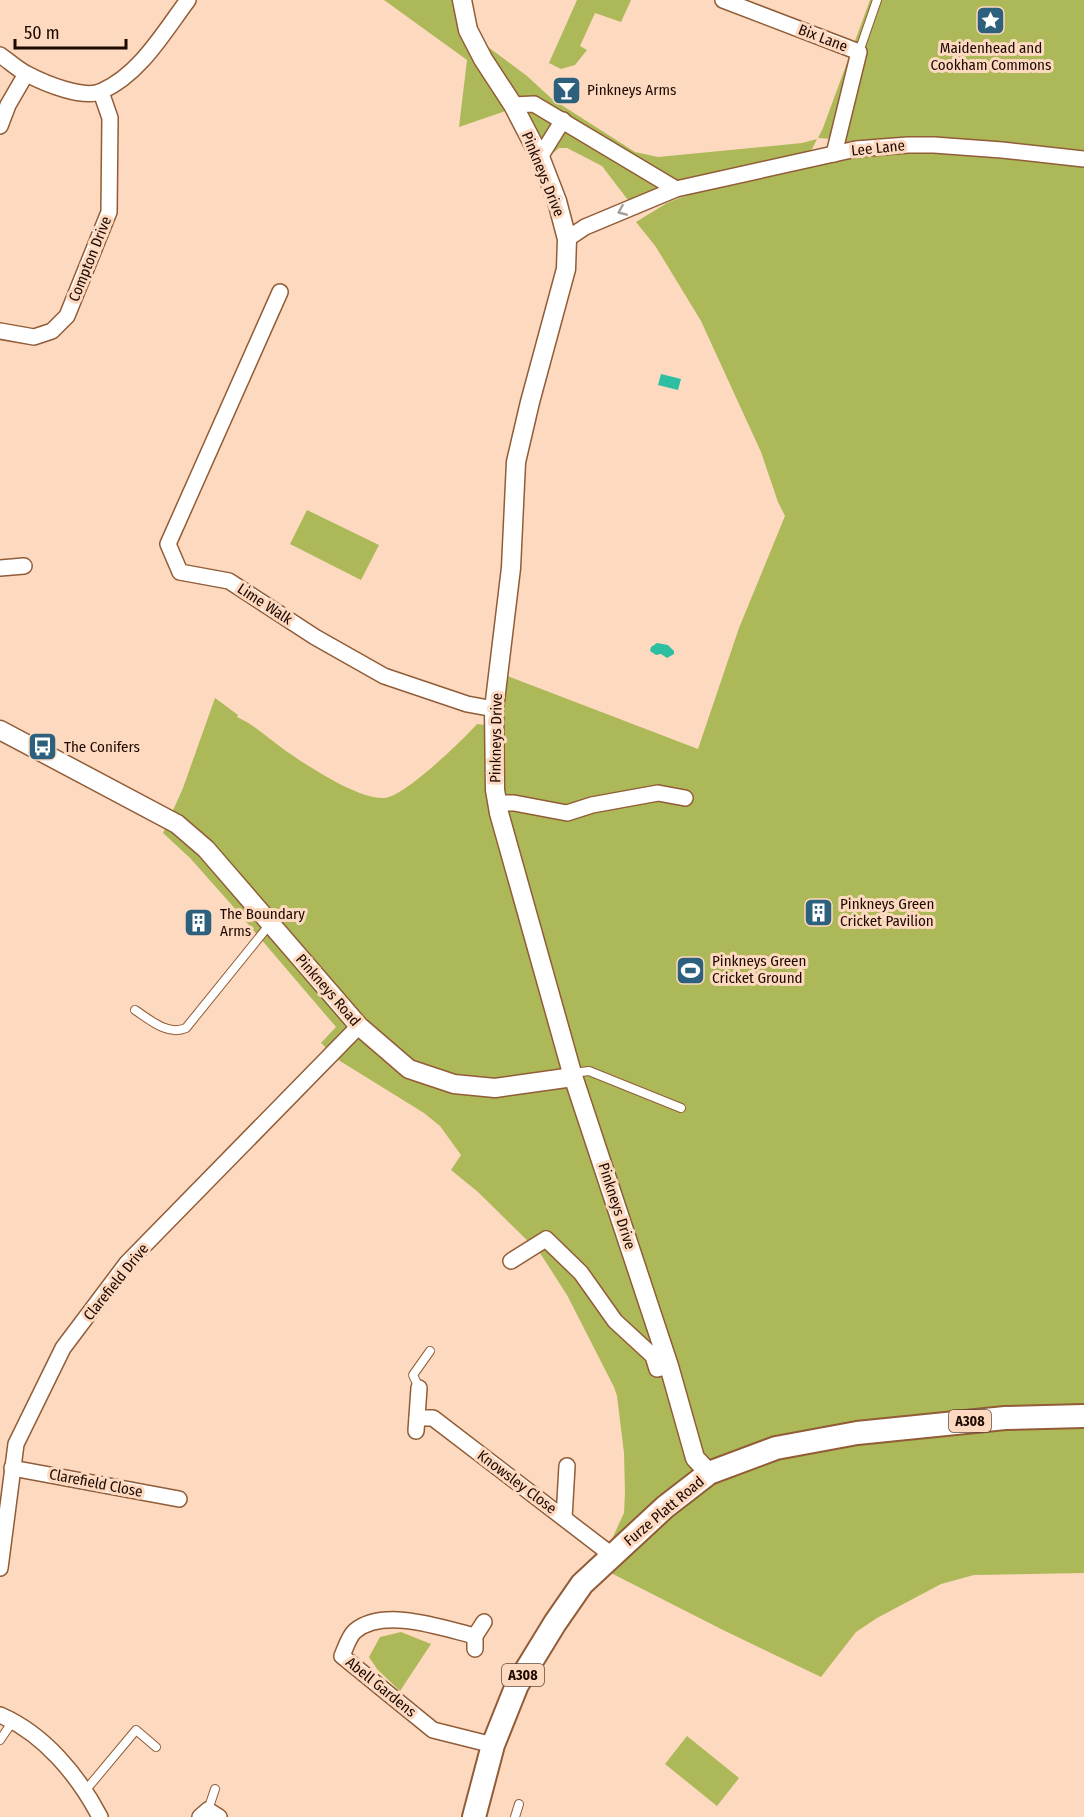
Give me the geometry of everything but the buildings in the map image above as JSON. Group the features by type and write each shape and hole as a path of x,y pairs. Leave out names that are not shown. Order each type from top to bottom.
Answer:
{"main road":[{"name":"Furze Platt Road","path":"474,1817 493,1745 517,1685 555,1623 582,1584 665,1507 709,1473 776,1448 857,1433 1005,1418 1084,1416"}],"street":[{"path":"0,55 26,74 50,84 84,94 101,92 132,71 188,0"},
{"name":"Pinkneys Drive","path":"462,0 468,30 483,59 513,105 540,157 557,201 567,239 566,269 516,462 511,568 494,709 497,803 573,1075 669,1366 696,1458 709,1473"},
{"name":"Bix Lane","path":"723,0 859,52 834,153"},
{"path":"0,126 8,105 26,74"},
{"name":"Compton Drive","path":"0,331 34,337 52,331 67,316 110,212 110,118 101,92"},
{"path":"513,105 534,104 676,189"},
{"path":"540,157 563,120"},
{"name":"Lee Lane","path":"567,239 585,227 676,189 856,149 926,145 1084,159"},
{"name":"Lime Walk","path":"280,292 168,544 180,572 228,581 315,637 384,676 467,704 494,709"},
{"path":"0,568 24,566"},
{"name":"Pinkneys Road","path":"0,730 177,824 206,849 359,1026 409,1069 454,1084 495,1088 573,1075"},
{"path":"497,803 513,803 567,813 592,805 658,793 686,798"},
{"name":"Clarefield Drive","path":"0,1568 16,1444 63,1348 127,1263 359,1026"},
{"path":"511,1261 546,1239 581,1273 615,1321 653,1356 657,1370 669,1366"},
{"name":"Knowsley Close","path":"419,1388 417,1425 433,1418 613,1556"},
{"path":"564,1518 567,1466"},
{"name":"Clarefield Close","path":"12,1468 179,1499"},
{"name":"Abell Gardens","path":"484,1622 475,1643 417,1622 374,1620 353,1632 342,1656 434,1730 493,1745"},
{"path":"6,1718 51,1750 75,1776 100,1817"}],"lane":[{"path":"859,52 877,0"},
{"path":"135,1010 164,1029 175,1031 186,1028 270,924"},
{"path":"573,1075 589,1071 681,1108"},
{"path":"419,1388 413,1375 430,1351"},
{"path":"0,1740 6,1718"},
{"path":"85,1791 135,1730 156,1747"},
{"path":"209,1815 215,1789"},
{"path":"515,1817 519,1804"}],"green space":[{"path":"384,0 473,0 472,21 480,40 527,76 552,99 635,152 658,157 802,143 817,139 812,149 805,153 736,169 631,204 602,166 567,148 559,148 553,153 540,145 520,106 459,127 467,60"},
{"path":"577,0 631,0 621,22 595,13 580,46 587,50 575,65 561,69 549,63"},
{"path":"870,0 1084,0 1084,155 840,146 833,139 818,138"},
{"path":"903,149 1084,163 1084,1573 974,1575 941,1584 877,1618 856,1632 821,1677 609,1572 612,1539 624,1513 625,1492 624,1453 617,1396 567,1295 540,1253 478,1192 451,1170 461,1155 440,1126 424,1113 340,1061 321,1043 336,1027 190,858 163,833 183,788 215,698 238,715 237,717 307,765 348,788 374,797 385,798 406,788 447,754 477,724 493,726 502,674 698,749 739,628 785,516 761,452 701,321 656,247 636,222 679,198 781,166"},
{"path":"307,510 379,545 361,580 290,544"},
{"path":"401,1632 431,1644 400,1691 377,1669 369,1657 380,1637"},
{"path":"687,1736 739,1778 717,1806 665,1764"}],"water":[{"path":"661,374 681,379 678,390 658,385"},
{"path":"657,643 668,645 674,654 667,658 650,651 651,647"}],"place":[{"name":"Maidenhead and Cookham Commons","path":"991,21"},
{"name":"Pinkneys Arms","path":"566,90"},
{"name":"The Conifers","path":"43,747"},
{"name":"Pinkneys Green Cricket Pavilion","path":"819,913"},
{"name":"The Boundary Arms","path":"199,923"},
{"name":"Pinkneys Green Cricket Ground","path":"691,970"}]}
